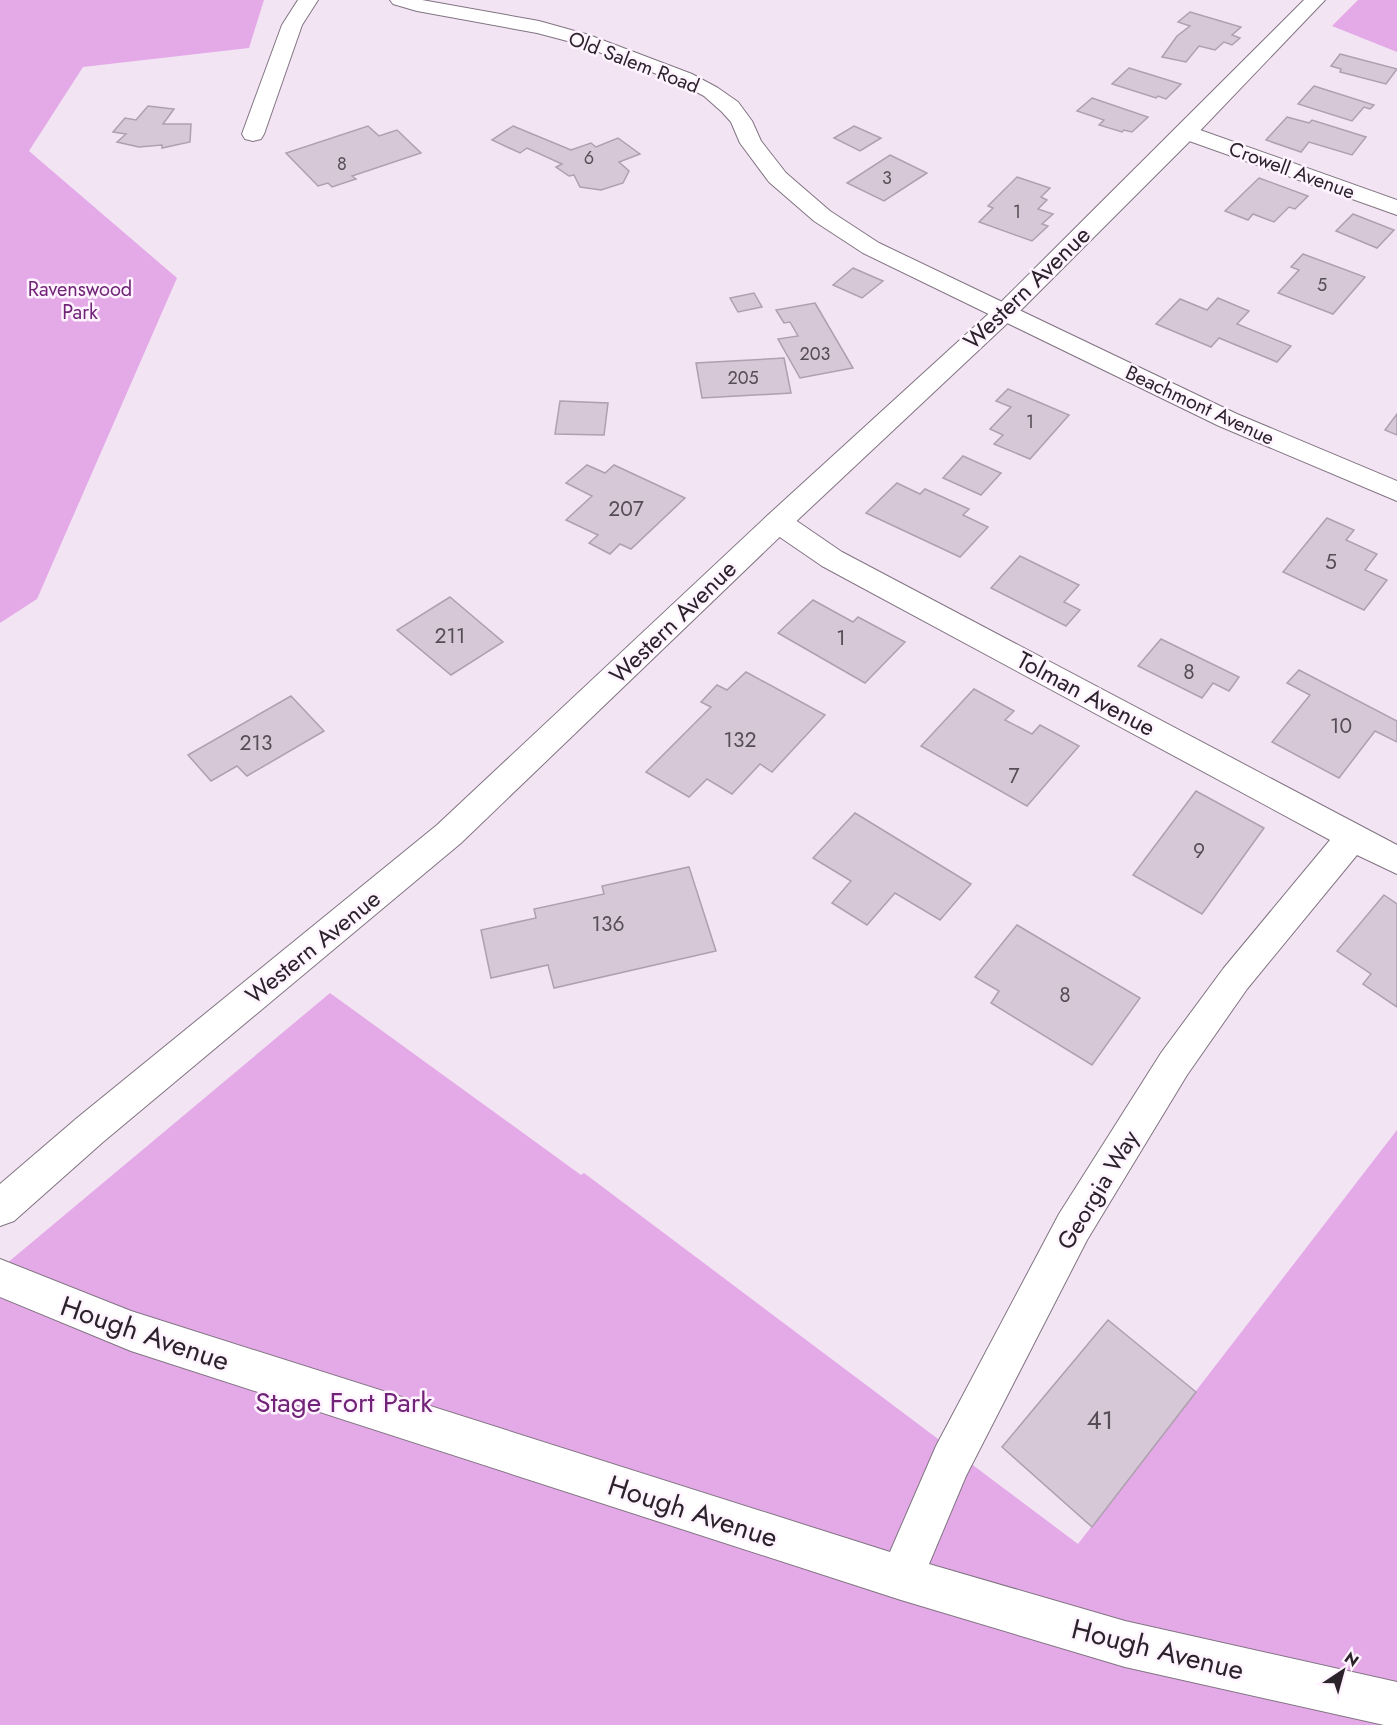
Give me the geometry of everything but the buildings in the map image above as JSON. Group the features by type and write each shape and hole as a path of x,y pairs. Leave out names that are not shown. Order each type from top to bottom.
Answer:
{"street":[{"path":"253,134 292,25 308,0"},
{"name":"Old Salem Road","path":"400,0 539,27 582,39 684,78 711,92 730,107 741,121 751,144 768,162 777,177 822,216 872,248 921,274 1005,312"},
{"name":"Western Avenue","path":"0,1208 90,1130 449,834 778,522 1005,312 1315,0"},
{"name":"Crowell Avenue","path":"1186,132 1397,208"},
{"name":"Beachmont Avenue","path":"1005,312 1228,420 1397,492"},
{"name":"Tolman Avenue","path":"778,522 832,559 1397,861"},
{"name":"Georgia Way","path":"901,1578 951,1461 1073,1227 1174,1064 1235,979 1352,837"},
{"name":"Hough Avenue","path":"0,1278 131,1331 901,1578 1125,1644 1397,1704"}],"green space":[{"name":"Ravenswood Park","path":"0,0 264,0 249,48 83,67 29,151 177,278 37,599 0,623"},
{"path":"1358,0 1397,0 1397,52 1332,26"},
{"name":"Stage Fort Park","path":"330,993 581,1175 584,1173 1078,1544 1397,1130 1397,1725 0,1725 0,1269"}]}
